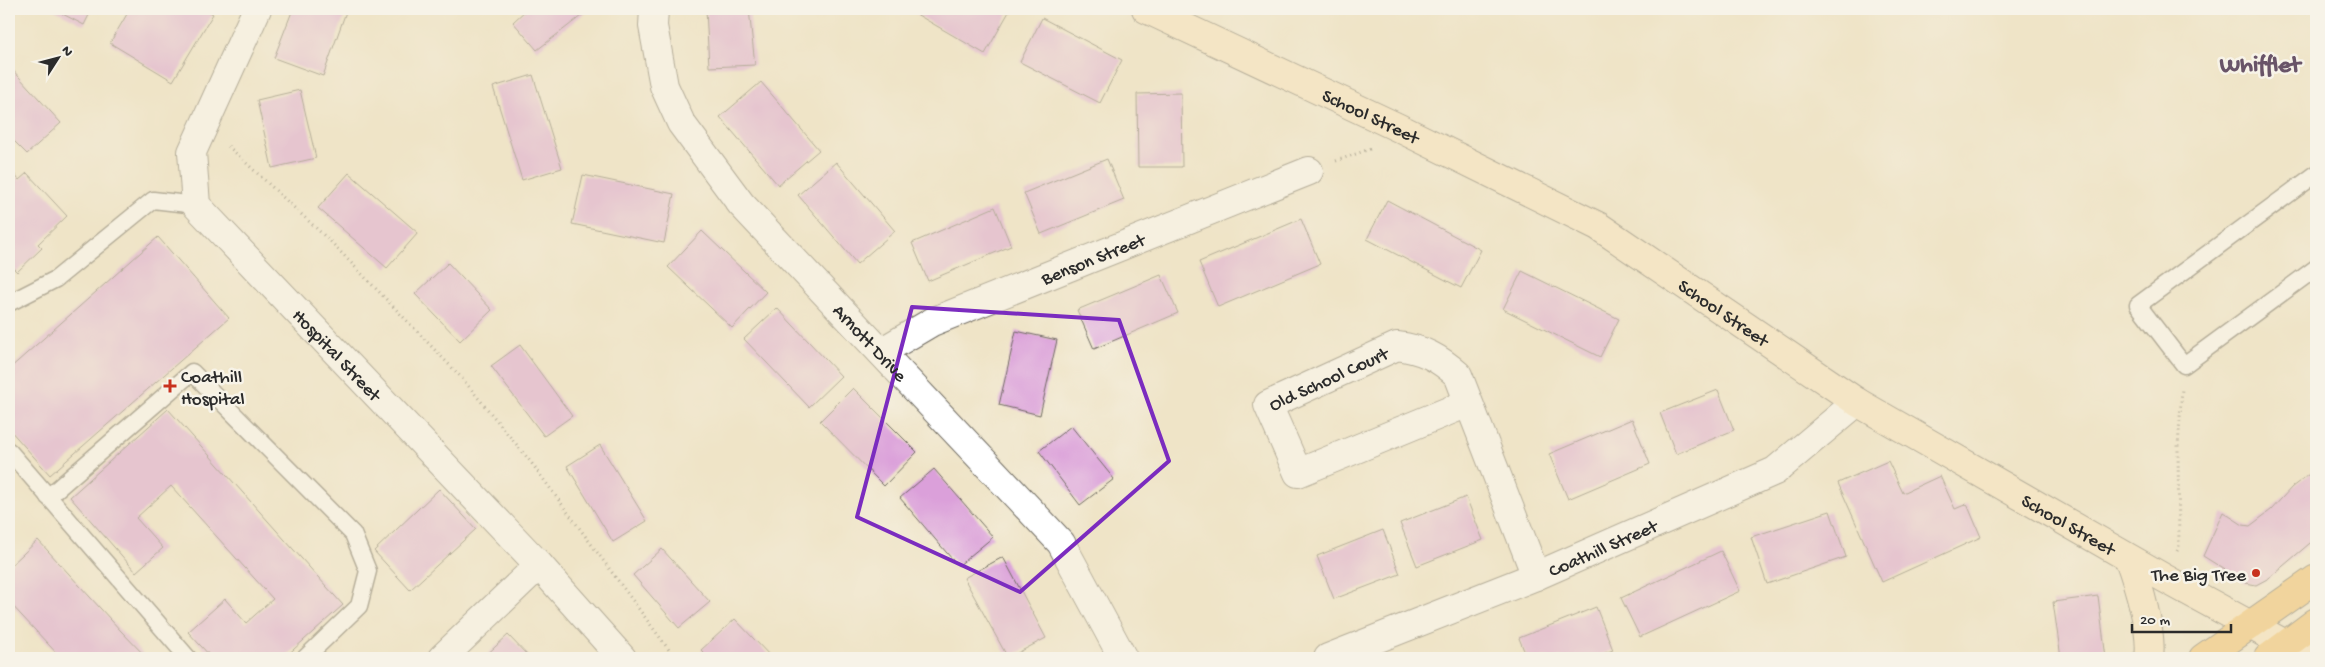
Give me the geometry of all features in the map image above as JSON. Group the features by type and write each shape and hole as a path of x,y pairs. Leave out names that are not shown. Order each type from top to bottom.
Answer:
{"main road":[{"path":"2203,658 2316,579"},
{"path":"2278,652 2316,622"}],"street":[{"path":"196,205 192,152 257,9"},
{"name":"Arnott Drive","path":"654,9 653,26 664,86 681,123 741,204 1062,543 1123,658"},
{"name":"School Street","path":"1146,9 1399,128 1598,226 1857,402 2129,559 2252,624 2278,652 2316,656"},
{"name":"Benson Street","path":"881,352 932,322 1309,171"},
{"name":"Hospital Street","path":"196,205 539,565 622,658"},
{"name":"Old School Court","path":"1468,403 1298,473 1268,404 1398,346 1414,348 1442,361 1458,375 1536,576"},
{"name":"Coathill Street","path":"1329,658 1536,576 1775,472 1857,402"},
{"path":"2129,559 2137,580 2146,621 2150,658"},
{"path":"442,658 539,565"},
{"path":"2278,652 2316,647"}],"lane":[{"path":"2316,174 2138,306 2184,365 2316,268"},
{"path":"9,303 56,280 153,200 196,205"},
{"path":"48,497 192,372 353,534 368,571 360,606 305,658"},
{"path":"9,451 188,658"}],"path":[{"path":"206,119 227,145 331,242 460,377 530,462 675,658"},
{"path":"1309,171 1368,151 1399,128"},
{"path":"2164,578 2179,547 2178,447 2184,365"}],"highlighted area":[{"path":"912,307 1119,320 1169,461 1020,592 857,517"}],"building":[{"path":"53,9 92,9 84,25"},
{"path":"130,9 205,9 213,14 173,81 110,43"},
{"path":"293,9 347,9 323,76 274,58"},
{"path":"527,9 590,9 537,50 513,22"},
{"path":"706,9 749,9 755,65 709,67"},
{"path":"913,9 1010,10 985,54 911,11"},
{"path":"1042,18 1122,60 1100,103 1020,62"},
{"path":"9,66 61,123 27,154 14,141 9,146"},
{"path":"533,75 562,168 522,180 493,87"},
{"path":"761,82 819,150 778,185 720,117"},
{"path":"300,90 316,158 272,168 257,100"},
{"path":"1181,93 1182,167 1138,167 1137,94"},
{"path":"1107,159 1124,200 1041,234 1024,193"},
{"path":"836,162 895,231 857,264 798,195"},
{"path":"9,168 19,180 27,173 67,216 38,244 42,248 17,272 9,264"},
{"path":"349,173 418,233 387,268 318,208"},
{"path":"583,175 674,194 664,243 572,224"},
{"path":"1387,200 1481,250 1461,288 1367,239"},
{"path":"995,207 1011,246 928,281 912,243"},
{"path":"1301,219 1320,264 1218,307 1199,262"},
{"path":"702,231 766,292 732,328 668,267"},
{"path":"158,237 229,318 50,475 9,429 9,369"},
{"path":"448,263 492,310 460,341 415,294"},
{"path":"1522,271 1619,319 1600,357 1503,309"},
{"path":"1161,275 1178,313 1094,349 1077,310"},
{"path":"777,308 841,376 809,407 744,339"},
{"path":"1016,331 1057,340 1040,415 999,405"},
{"path":"520,345 572,416 544,436 491,366"},
{"path":"853,388 917,452 884,486 820,421"},
{"path":"1718,390 1734,430 1676,454 1660,413"},
{"path":"168,409 343,605 284,658 212,658 188,632 225,599 246,623 273,599 171,486 136,518 163,548 136,572 70,497"},
{"path":"1632,419 1650,464 1568,499 1549,454"},
{"path":"1071,426 1114,479 1080,505 1039,451"},
{"path":"600,445 647,521 613,542 567,466"},
{"path":"1888,461 1903,493 1940,476 1955,509 1967,504 1981,537 1882,582 1838,483"},
{"path":"934,469 993,537 958,566 900,498"},
{"path":"2316,469 2316,538 2269,578 2256,585 2246,583 2203,556 2223,512 2243,525 2250,526 2271,510 2292,487"},
{"path":"439,489 476,529 410,590 374,551"},
{"path":"1466,497 1483,540 1417,566 1400,523"},
{"path":"1830,511 1846,557 1767,584 1751,537"},
{"path":"1383,530 1400,574 1334,599 1317,556"},
{"path":"38,540 147,658 61,658 9,602 9,567"},
{"path":"662,549 710,602 679,628 633,575"},
{"path":"1721,551 1740,591 1640,637 1621,598"},
{"path":"1003,557 1046,638 1008,658 964,578"},
{"path":"2098,596 2106,658 2061,658 2053,602"},
{"path":"1596,607 1613,650 1593,658 1527,658 1519,638"},
{"path":"735,619 772,658 709,658 701,650"},
{"path":"508,635 530,658 483,658"}],"place":[{"name":"Coathill Hospital","path":"170,386"},
{"name":"The Big Tree","path":"2256,573"}],"district":[{"name":"Whifflet","path":"2260,63"}]}
